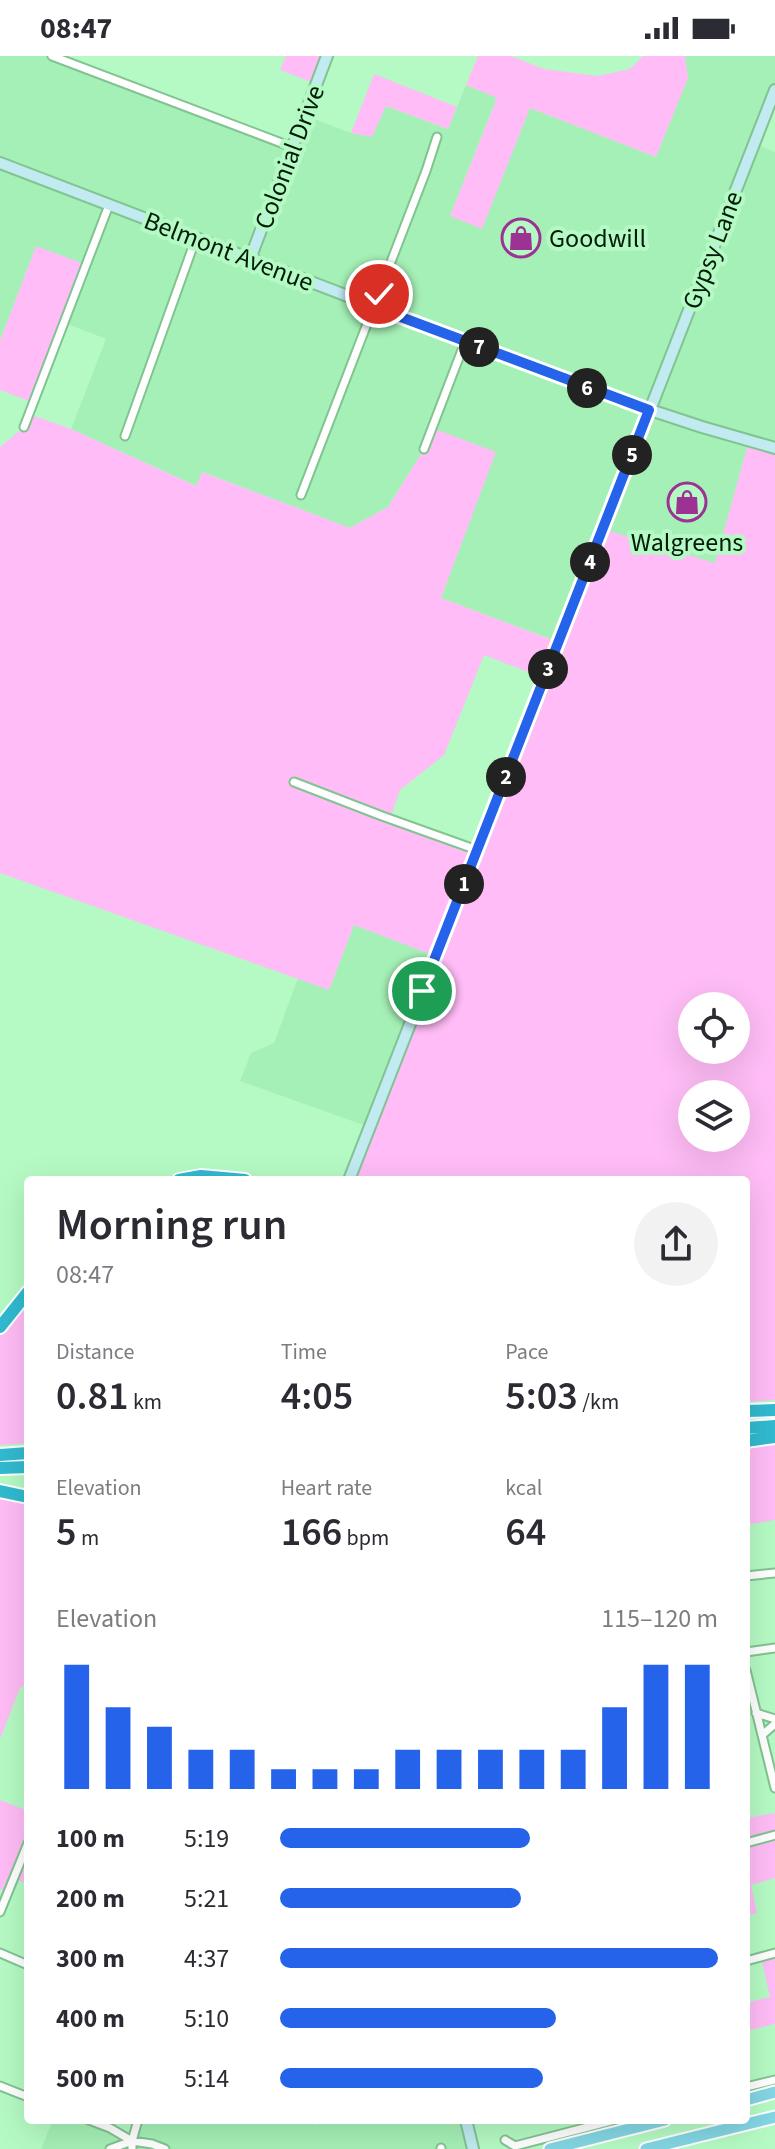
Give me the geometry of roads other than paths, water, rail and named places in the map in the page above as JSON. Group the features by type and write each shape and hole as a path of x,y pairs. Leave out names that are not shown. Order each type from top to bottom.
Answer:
{"highway":[{"path":"0,1327 24,1297"},
{"path":"750,1411 775,1410"},
{"path":"750,1428 775,1426"},
{"path":"750,1440 775,1437"},
{"path":"0,1455 24,1453"},
{"path":"0,1468 24,1467"},
{"path":"0,1491 24,1496"}],"main road":[{"name":"Colonial Drive","path":"250,259 327,56"},
{"name":"Gypsy Lane","path":"351,1176 775,90"},
{"name":"Belmont Avenue","path":"0,163 649,410 775,448"},
{"path":"750,2099 775,2092"},
{"path":"750,2123 775,2117"},
{"path":"467,2124 473,2149"},
{"path":"550,2149 649,2124"},
{"path":"646,2149 747,2124"}],"street":[{"path":"52,56 292,147"},
{"path":"301,495 437,137"},
{"path":"24,427 109,205"},
{"path":"125,436 196,238"},
{"path":"424,449 465,342"},
{"path":"294,782 477,850"},
{"path":"750,1576 775,1573"},
{"path":"750,1651 775,1648"},
{"path":"750,1687 775,1788"},
{"path":"756,1713 775,1721 762,1735"},
{"path":"750,1842 775,1835"},
{"path":"0,1912 24,1853"},
{"path":"0,1953 24,1963"},
{"path":"750,1960 775,1953"},
{"path":"750,2086 775,2080"},
{"path":"0,2086 24,2095"},
{"path":"100,2124 132,2145"},
{"path":"132,2145 137,2124"},
{"path":"505,2140 515,2146 600,2124"},
{"path":"110,2149 152,2144 165,2149"}],"place":[{"name":"Goodwill","path":"521,238"},
{"name":"Walgreens","path":"687,502"}]}
